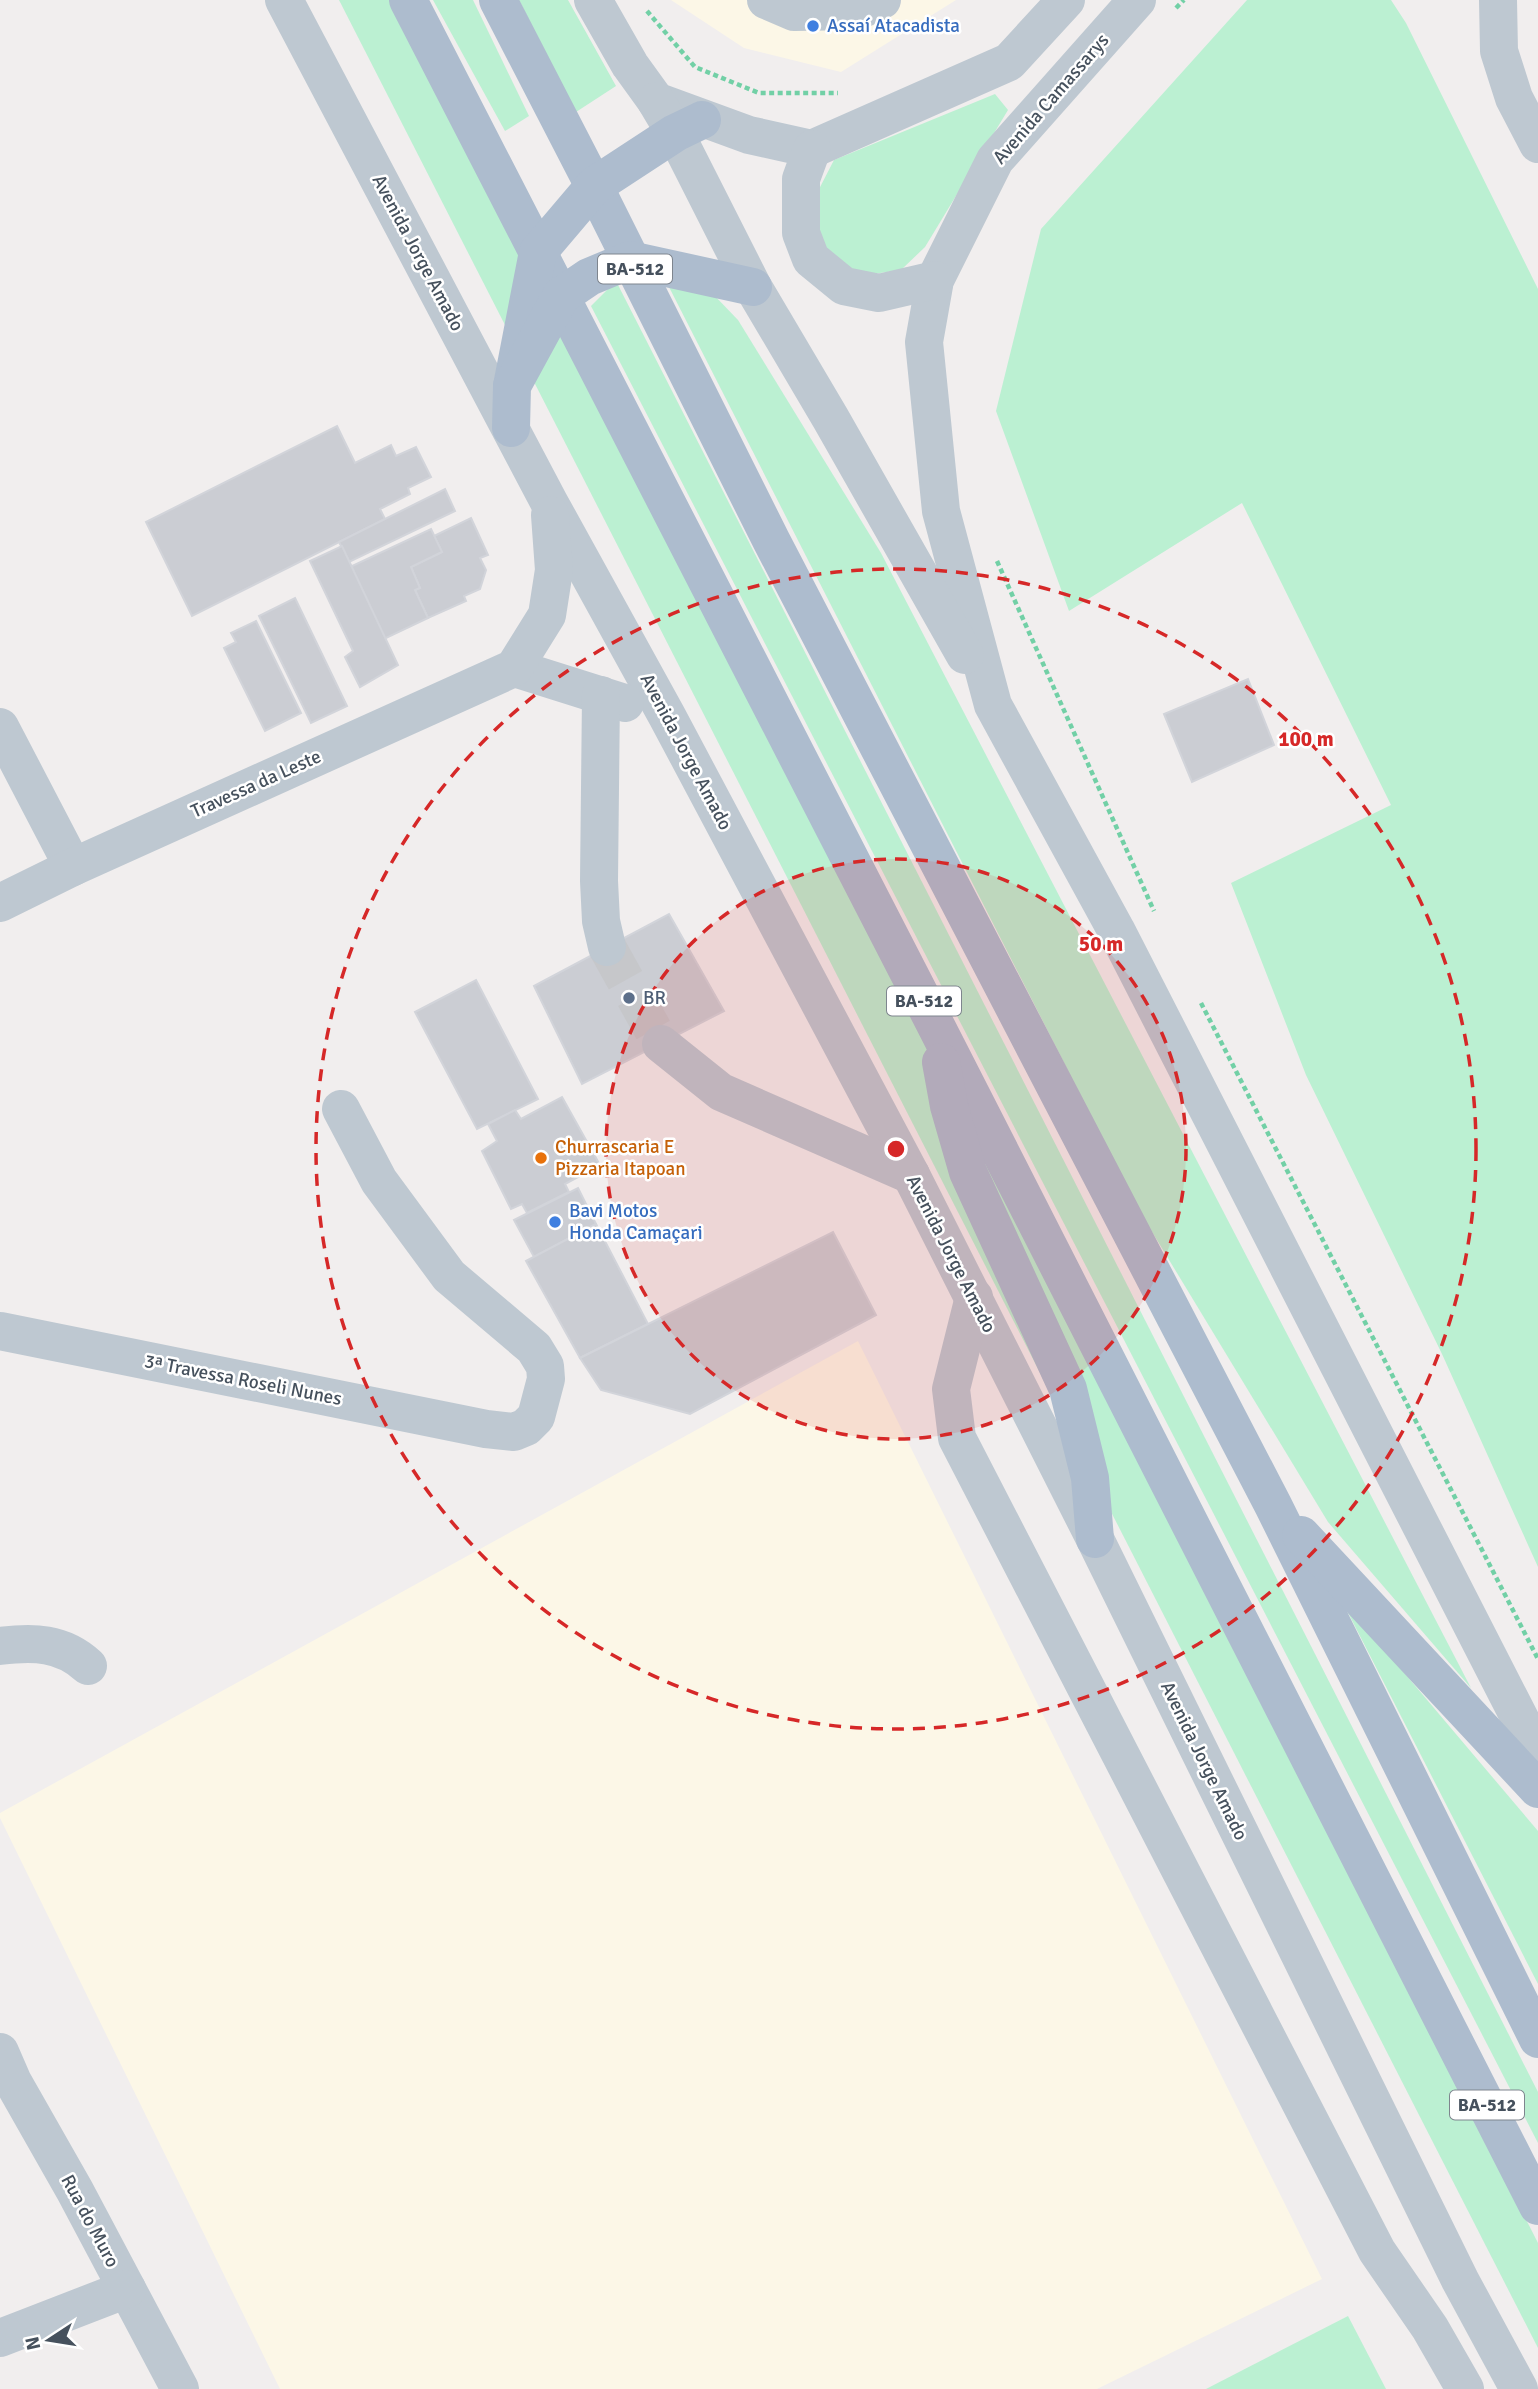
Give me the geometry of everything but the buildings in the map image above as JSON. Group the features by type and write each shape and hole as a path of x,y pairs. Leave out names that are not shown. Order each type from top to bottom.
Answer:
{"main road":[{"name":"BA-512","path":"408,0 934,1022 1538,2206"},
{"name":"BA-512","path":"498,0 771,540 1273,1505 1538,2039"},
{"path":"511,428 512,386 538,252 594,186 678,118"},
{"path":"512,386 561,296 589,277 630,260 753,287"},
{"path":"934,1022 949,1106 968,1172 1068,1389 1090,1478 1095,1539"},
{"path":"1273,1505 1538,1789"}],"street":[{"name":"Avenida Jorge Amado","path":"284,0 549,502 667,716 911,1175 1095,1539 1447,2255 1519,2389"},
{"path":"593,0 630,65 678,118 753,287 838,430 1116,930 1538,1754"},
{"path":"765,0 794,12 858,11 882,0"},
{"path":"678,118 812,149 1009,62 1066,0"},
{"name":"Avenida Camassarys","path":"993,705 940,511 924,342 935,280 995,160 1137,0"},
{"path":"1498,0 1499,51 1514,98 1538,144"},
{"path":"812,149 801,179 801,233 811,259 844,286 879,293 935,280"},
{"path":"549,502 554,569 547,615 514,668 667,716"},
{"name":"Travessa da Leste","path":"0,903 73,867 514,668"},
{"path":"601,695 599,881 601,921 607,947"},
{"path":"0,727 73,867"},
{"path":"661,1044 721,1092 911,1175"},
{"name":"3ª Travessa Roseli Nunes","path":"0,1331 486,1429 514,1432 526,1427 537,1417 546,1379 545,1366 534,1348 449,1276 379,1181 341,1109"},
{"path":"974,1297 951,1389 957,1438 1377,2251 1430,2329 1465,2389"},
{"path":"0,1646 30,1643 57,1646 78,1656 88,1666"},
{"name":"Rua do Muro","path":"4,2074 127,2289 180,2389"},
{"path":"0,2339 127,2289"},
{"name":"Avenida Jorge Amado","path":"1491,2337 1493,2389"}],"path":[{"path":"1174,10 1184,0"},
{"path":"646,10 695,67 759,93 839,93"},
{"path":"997,560 1158,920"},
{"path":"1196,994 1538,1659"}],"shaded area":[{"name":"Assaí Atacadista","path":"671,0 956,0 841,72 744,48"},
{"path":"858,1341 1322,2279 1097,2389 280,2389 0,1818 0,1813"}],"green space":[{"path":"339,0 390,0 544,295 1538,2243 1538,2348"},
{"path":"433,0 473,0 529,116 505,131"},
{"path":"519,0 568,0 616,86 576,112"},
{"path":"1247,0 1391,0 1406,23 1538,289 1538,1567 1442,1354 1306,1075 1231,883 1391,805 1242,503 1069,611 996,411 1041,229"},
{"path":"995,94 1008,110 925,247 901,270 866,275 834,261 813,230 817,193 834,160"},
{"path":"616,281 1538,2092 1538,2143 591,306"},
{"path":"669,287 713,294 738,320 881,553 1471,1688 1328,1522 1140,1212"},
{"path":"1340,1597 1538,1831 1538,1984"},
{"path":"1348,2316 1386,2389 1206,2389"}],"tunnel":[{"path":"607,947 661,1044"}],"place":[{"name":"Assaí Atacadista","path":"813,26"},
{"name":"BR","path":"629,998"},
{"name":"Churrascaria E Pizzaria Itapoan","path":"541,1158"},
{"name":"Bavi Motos Honda Camaçari","path":"555,1222"}]}
